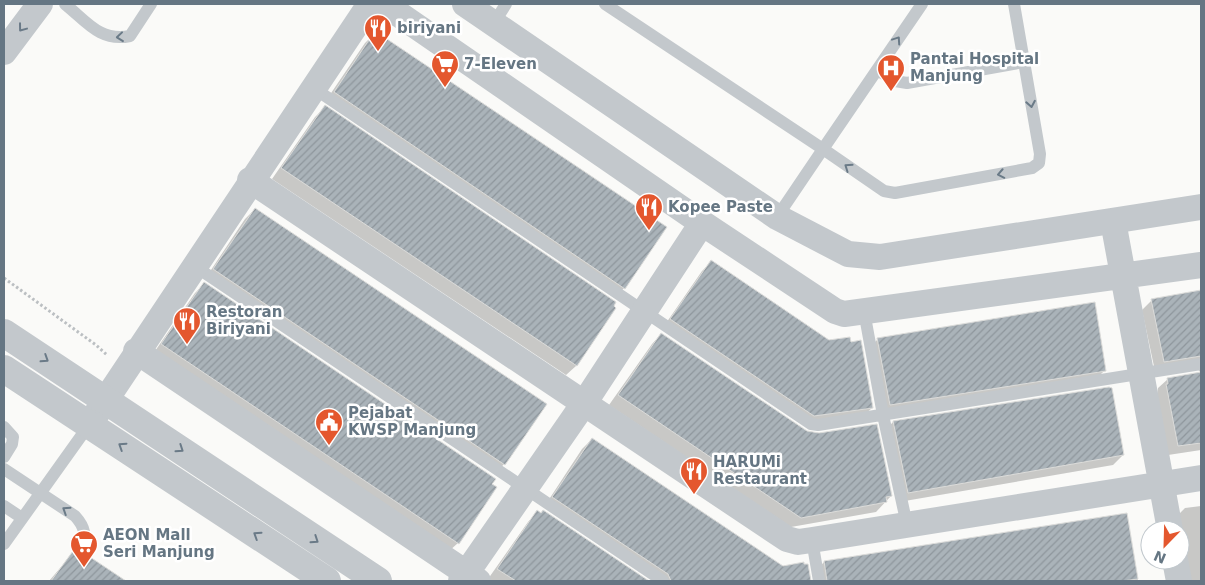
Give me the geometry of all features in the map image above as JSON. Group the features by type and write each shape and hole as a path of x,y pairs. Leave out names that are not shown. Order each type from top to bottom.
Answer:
{"street":[{"path":"4,52 40,4"},
{"path":"89,424 312,87 370,4"},
{"path":"384,4 702,223 835,311 844,314 1201,265"},
{"path":"465,4 500,13 777,217 848,254 880,257 1201,207"},
{"path":"250,180 585,402 787,539 798,542 812,540 1201,478"},
{"path":"1113,221 1168,520"},
{"path":"130,361 469,579 526,488 646,311 702,223"},
{"path":"4,333 378,581"},
{"path":"4,369 328,581"}],"lane":[{"path":"65,4 105,37 116,39 130,36 151,4"},
{"path":"605,4 884,191 895,194 1032,168 1039,163 1040,154 1014,4"},
{"path":"777,217 922,4"},
{"path":"877,70 895,81 907,82 1024,62"},
{"path":"312,87 811,424 818,425 1201,364"},
{"path":"193,265 663,581"},
{"path":"864,311 883,415 907,525"},
{"path":"4,544 89,424"},
{"path":"4,427 13,437 12,444 4,457"},
{"path":"4,469 75,516 83,525 86,539 81,550"},
{"path":"4,506 22,518"},
{"path":"812,540 819,581"}],"path":[{"path":"4,278 96,345 130,361"}],"building":[{"path":"375,31 667,227 625,289 334,92"},
{"path":"325,105 616,302 614,306 616,308 577,366 281,168"},
{"path":"255,208 547,404 505,465 213,269"},
{"path":"711,260 829,340 850,337 851,342 861,340 873,408 814,416 670,319"},
{"path":"204,282 496,479 492,484 497,487 459,544 161,344"},
{"path":"1201,290 1201,356 1164,362 1151,299"},
{"path":"1095,302 1106,371 890,405 877,338"},
{"path":"661,333 807,431 819,433 877,424 892,496 886,497 887,502 801,518 618,395"},
{"path":"1201,372 1201,443 1178,446 1166,384 1168,384 1167,378"},
{"path":"1112,388 1124,455 908,493 893,421"},
{"path":"592,438 783,566 804,562 804,564 808,564 811,581 671,581 668,574 552,497"},
{"path":"537,510 541,513 543,510 649,581 516,581 497,569"},
{"path":"1127,513 1138,579 1122,581 827,581 824,561"},
{"name":"AEON Mall Seri Manjung","path":"73,551 79,558 87,555 126,581 51,581"}],"place":[{"name":"biriyani","path":"378,52"},
{"name":"7-Eleven","path":"445,88"},
{"name":"Pantai Hospital Manjung","path":"891,92"},
{"name":"Kopee Paste","path":"649,231"},
{"name":"Restoran Biriyani","path":"187,345"},
{"name":"Pejabat KWSP Manjung","path":"329,446"},
{"name":"HARUMi Restaurant","path":"694,495"},
{"name":"AEON Mall Seri Manjung","path":"84,568"}]}
